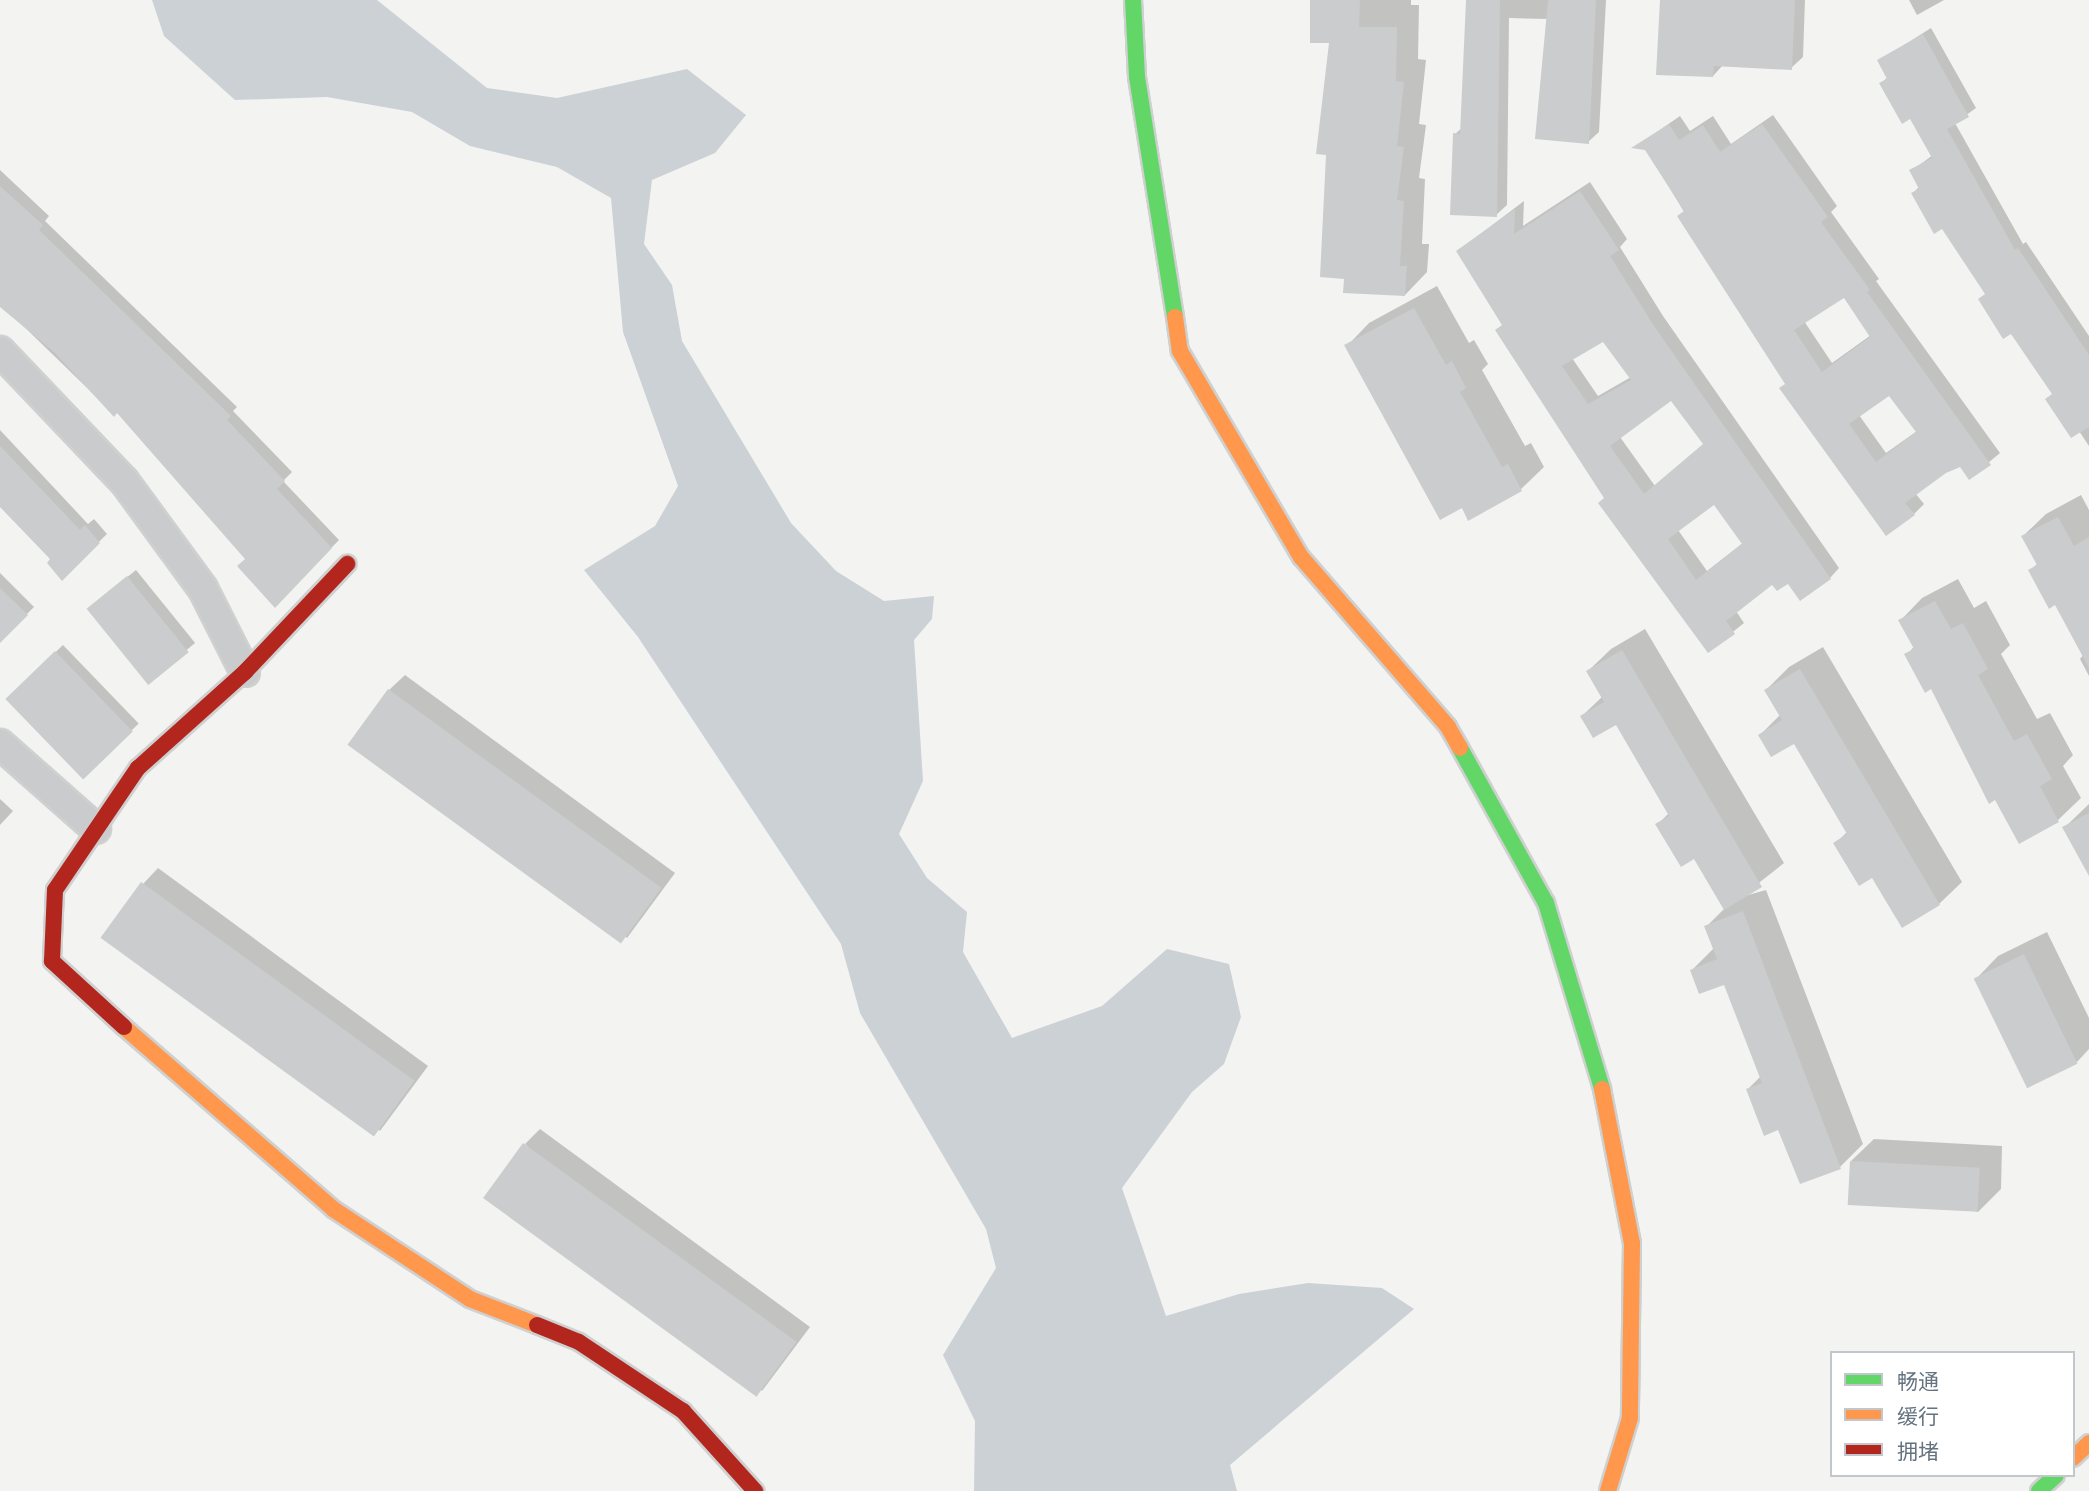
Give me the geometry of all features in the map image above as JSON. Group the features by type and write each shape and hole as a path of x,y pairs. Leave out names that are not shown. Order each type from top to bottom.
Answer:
{"street":[{"path":"1133,0 1137,77 1180,351 1301,558 1448,727 1546,903 1603,1092 1632,1243 1630,1418 1608,1491"},
{"path":"0,351 124,481 203,589 245,672"},
{"path":"347,564 245,672 138,768 55,890 52,961 218,1112 334,1209 470,1299 579,1342 683,1411 755,1491"},
{"path":"0,744 96,829"},
{"path":"2075,1456 2089,1443"},
{"path":"2039,1491 2054,1477"}],"shaded area":[{"path":"152,0 377,0 487,88 557,98 687,69 746,115 715,153 652,180 644,244 672,285 682,341 791,523 836,571 884,601 934,596 932,619 914,640 923,781 899,834 927,878 967,912 963,952 1012,1038 1102,1006 1167,949 1229,964 1241,1017 1224,1064 1192,1092 1122,1188 1166,1316 1239,1294 1308,1283 1382,1288 1414,1309 1230,1465 1237,1491 974,1491 975,1421 943,1355 996,1268 986,1229 860,1013 841,944 638,637 584,570 655,526 678,486 623,332 611,198 557,167 470,146 412,112 327,97 235,100 164,36"}],"building":[{"path":"1310,0 1360,0 1359,27 1397,27 1396,81 1404,82 1397,146 1404,147 1397,200 1404,201 1400,266 1407,266 1405,296 1343,293 1344,279 1320,277 1326,155 1316,154 1329,43 1310,43"},
{"path":"1466,0 1500,0 1497,217 1450,215 1453,133 1460,134"},
{"path":"1548,0 1596,0 1589,144 1535,139"},
{"path":"1660,0 1795,0 1792,70 1714,66 1713,77 1656,75"},
{"path":"1923,34 1969,117 1947,129 2015,250 2018,248 2089,355 2089,427 2071,438 2045,399 2052,394 2011,334 2003,339 1978,299 1985,294 1942,229 1934,234 1911,193 1919,189 1909,170 1932,158 1910,119 1902,124 1879,83 1887,79 1877,60"},
{"path":"1669,124 1679,140 1703,125 1720,152 1762,124 1828,217 1821,222 1870,290 1867,292 1991,465 1969,480 1960,467 1946,473 1905,503 1915,515 1886,536 1779,388 1785,384 1677,216 1684,211 1645,150 1631,148","holes":["1844,298 1870,337 1822,372 1794,330","1889,396 1916,432 1876,462 1849,424"]},
{"path":"0,186 43,225 39,230 231,416 227,420 285,481 277,489 332,548 275,608 237,566 245,559 117,413 114,417 54,352 0,307"},
{"path":"1580,191 1619,250 1610,256 1654,326 1831,579 1800,601 1788,584 1777,591 1772,585 1726,621 1735,634 1708,653 1598,503 1604,498 1495,330 1502,325 1456,251 1515,209 1514,234","holes":["1603,342 1631,380 1588,404 1562,366","1671,401 1703,444 1644,494 1610,446","1714,505 1742,544 1696,580 1668,539"]},
{"path":"1414,308 1446,365 1452,361 1466,388 1460,392 1502,467 1508,464 1522,491 1468,521 1462,508 1440,520 1344,345"},
{"path":"0,446 80,530 85,525 100,543 62,581 47,563 50,559 0,507"},
{"path":"2058,517 2074,546 2089,537 2089,668 2055,605 2049,609 2028,570 2037,565 2021,536"},
{"path":"127,576 189,652 148,685 87,609"},
{"path":"0,588 28,615 0,643"},
{"path":"1935,601 1951,629 1963,623 1988,669 1978,675 2014,741 2027,734 2052,779 2040,786 2059,822 2019,844 1995,800 1989,804 1931,689 1925,693 1904,654 1914,649 1898,620"},
{"path":"1622,650 1762,887 1724,910 1694,859 1681,867 1655,824 1669,816 1616,725 1593,738 1580,716 1604,702 1586,671"},
{"path":"55,651 133,732 83,779 5,699"},
{"path":"1800,669 1940,905 1902,928 1872,878 1859,886 1833,843 1847,834 1794,744 1771,757 1758,735 1782,720 1764,690"},
{"path":"388,689 661,888 621,943 347,745"},
{"path":"2089,813 2089,876 2062,827"},
{"path":"141,882 414,1081 374,1136 100,938"},
{"path":"1743,911 1841,1169 1800,1184 1778,1130 1764,1136 1746,1089 1762,1083 1724,985 1699,994 1690,970 1717,959 1704,926"},
{"path":"2024,954 2077,1064 2027,1088 1974,979"},
{"path":"523,1143 796,1342 756,1397 483,1198"},
{"path":"1850,1161 1980,1168 1978,1212 1848,1205"}],"traffic: fast":[{"path":"1133,0 1137,77 1175,317"},
{"path":"1460,748 1546,903 1602,1089"},
{"path":"2039,1491 2054,1477"}],"traffic: slow":[{"path":"1175,317 1180,351 1301,557 1448,727 1460,748"},
{"path":"124,1027 333,1209 470,1299 537,1325"},
{"path":"1602,1089 1632,1243 1630,1418 1608,1491"},
{"path":"2075,1456 2089,1443"}],"traffic: jam":[{"path":"124,1027 52,961 55,890 138,768 245,672 347,564"},
{"path":"537,1325 579,1342 683,1411 755,1491"}]}
